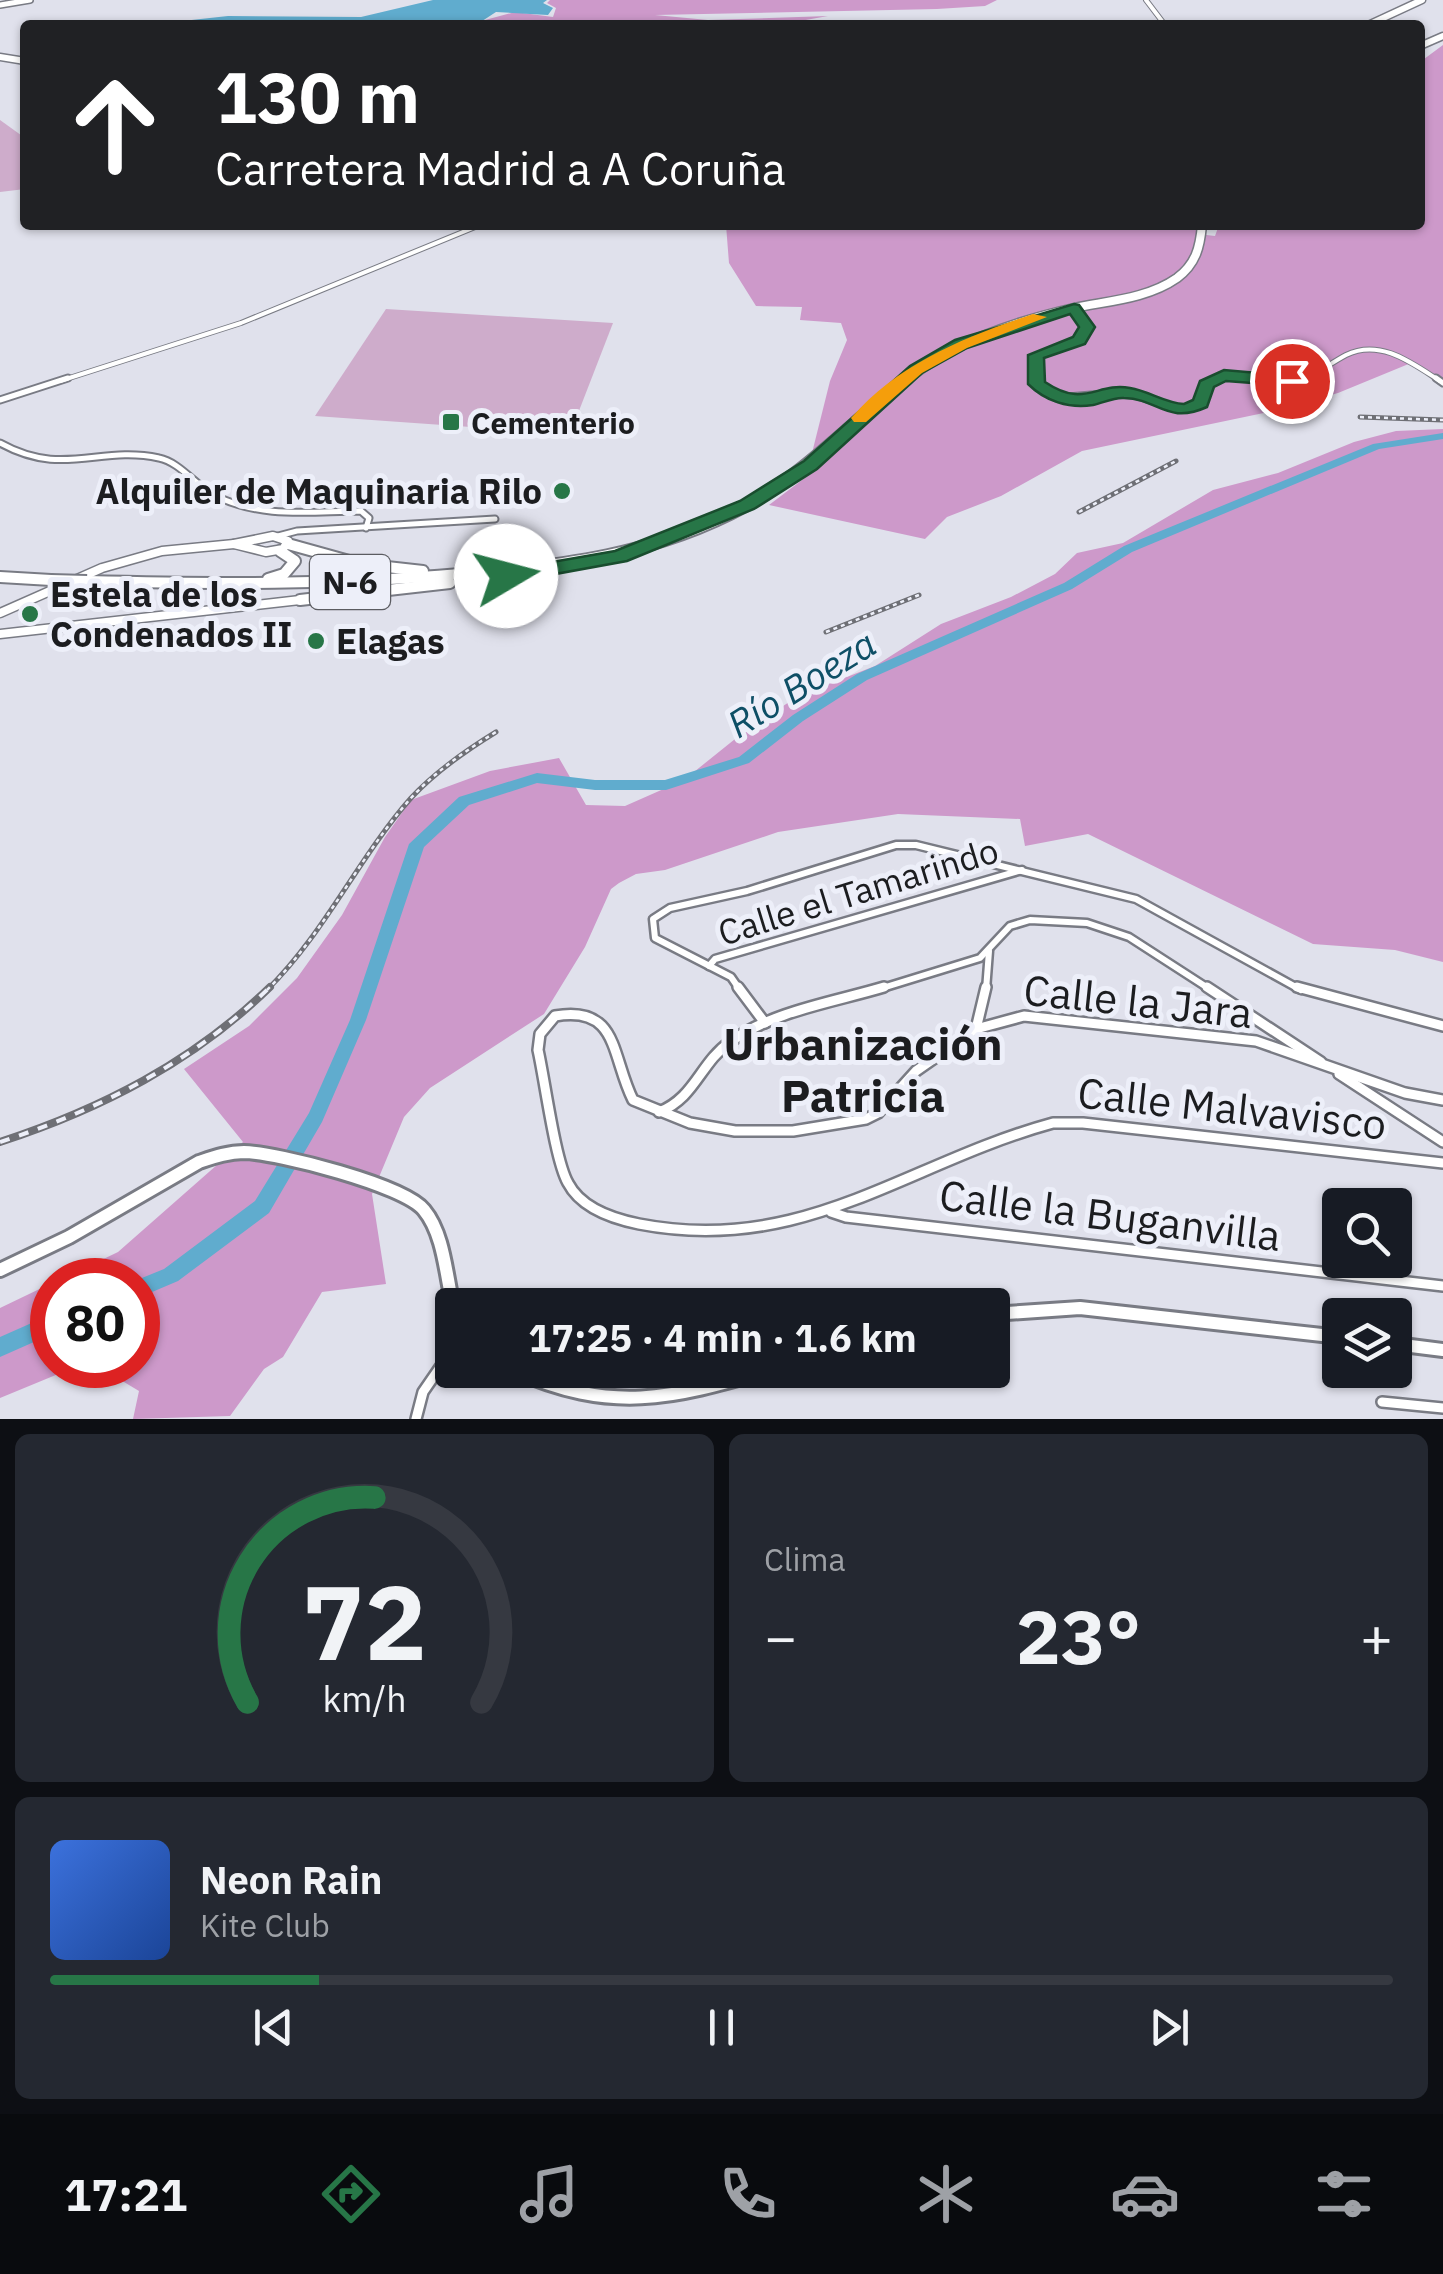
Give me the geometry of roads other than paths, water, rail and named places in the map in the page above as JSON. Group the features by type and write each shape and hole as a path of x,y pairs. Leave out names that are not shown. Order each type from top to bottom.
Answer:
{"highway":[{"path":"1379,20 1422,0"},
{"path":"1201,251 1202,230"},
{"path":"1201,251 1207,246 1211,230"},
{"name":"N-6","path":"0,577 304,584 552,566 630,553 747,505 811,465 916,370 961,344 1008,325 1126,299 1160,287 1187,270 1201,251"},
{"path":"286,545 334,559 400,570 552,566"},
{"name":"N-6","path":"148,583 281,577 295,561 286,545"},
{"path":"300,600 580,566 630,553"}],"main road":[{"path":"0,6 30,0"},
{"path":"0,613 102,568 162,551 278,536 286,545"},
{"path":"259,549 264,538"},
{"path":"234,544 259,549 286,545"},
{"path":"0,634 300,600"},
{"path":"0,1270 66,1238 188,1168 211,1157 244,1152 391,1186 417,1199 428,1210 449,1288"},
{"path":"1010,1313 1080,1308 1322,1335"},
{"path":"1412,1346 1443,1350"},
{"path":"544,1388 605,1402 662,1401 707,1388"}],"street":[{"path":"1146,0 1161,20"},
{"path":"0,400 241,324 468,230"},
{"path":"1074,309 1087,327 1084,336 1039,352 1035,363 1038,388 1067,400 1126,392 1187,410 1198,407 1206,384 1216,378 1240,374 1277,381 1299,380 1348,353 1366,349 1395,354 1443,383"},
{"path":"0,443 30,460 59,464 162,458 202,488 247,510 282,516 362,511 369,518 366,528"},
{"path":"278,536 495,519"},
{"path":"286,545 311,531"},
{"path":"765,1023 740,984 655,938 653,919 659,912 896,845 916,846 1136,898 1306,992 1443,1026"},
{"name":"Calle el Tamarindo","path":"708,966 715,959 1023,870"},
{"path":"657,1112 687,1100 722,1048 765,1023 980,958 1010,926 1030,920 1109,929 1159,955 1443,1142"},
{"path":"976,1030 986,989 989,950"},
{"name":"Calle Malvavisco","path":"735,1130 690,1123 633,1100 603,1022 580,1012 555,1016 545,1024 538,1050 567,1182 578,1198 594,1209 642,1225 720,1234 793,1224 1053,1124 1083,1122 1443,1162"},
{"name":"Calle la Jara","path":"735,1130 792,1130 866,1119 878,1113 916,1071 976,1030 1002,1019 1045,1016 1256,1041 1405,1093 1443,1100"},
{"name":"Calle la Buganvilla","path":"831,1212 846,1217 1443,1286"},
{"path":"416,1419 423,1392 435,1377"},
{"path":"1382,1402 1443,1408"}],"water":[{"path":"433,0 547,0 543,3 553,8 548,15 496,12 484,20 192,20 228,16 361,17"}],"waterway":[{"name":"Río Boeza","path":"160,1280 262,1207 316,1117 358,1020 417,844 464,801 537,778 595,785 666,785 744,760 798,718 862,677 1068,586 1128,549 1377,446 1443,436"},
{"name":"Río Boeza","path":"0,1347 30,1334"}],"railway":[{"path":"1360,417 1443,420"},
{"path":"1079,512 1176,461"},
{"path":"826,632 919,595"},
{"path":"269,988 307,944 411,798 451,762 496,732"},
{"path":"0,1142 74,1114 144,1080 210,1038 269,988"}],"place":[{"name":"Cementerio","path":"451,422"},
{"name":"Alquiler de Maquinaria Rilo","path":"562,491"},
{"name":"Estela de los Condenados II","path":"30,614"},
{"name":"Elagas","path":"316,641"}],"district":[{"name":"Urbanización Patricia","path":"863,1069"}]}
